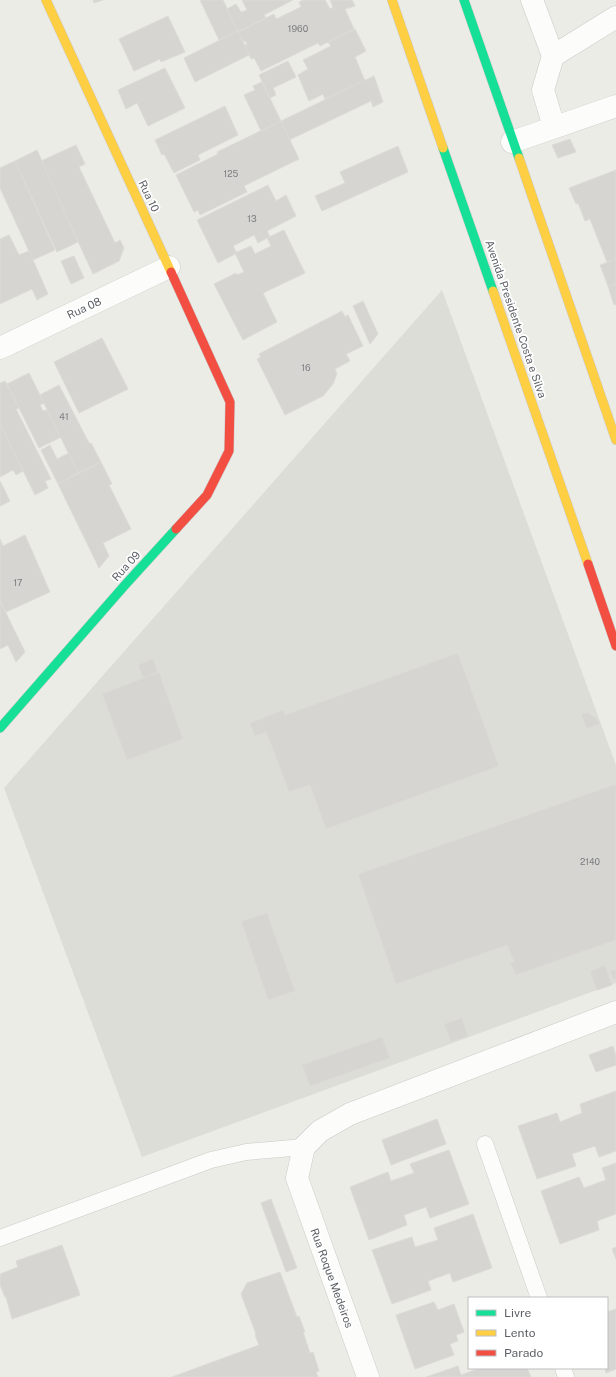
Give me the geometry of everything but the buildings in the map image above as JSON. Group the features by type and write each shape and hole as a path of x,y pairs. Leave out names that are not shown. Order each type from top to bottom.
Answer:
{"main road":[{"name":"Rua 10","path":"46,0 230,402"},
{"name":"Avenida Presidente Costa e Silva","path":"392,0 616,646"},
{"path":"464,0 616,440"},
{"name":"Rua 09","path":"0,728 125,585 207,495 229,451 230,402"}],"street":[{"path":"532,0 553,56 543,90 554,127"},
{"path":"553,56 616,17"},
{"path":"512,142 616,106"},
{"name":"Rua 08","path":"0,348 169,268"},
{"path":"304,1147 320,1131 350,1114 616,1012"},
{"name":"Rua Roque Medeiros","path":"304,1147 297,1178 368,1377"}],"lane":[{"path":"485,1144 539,1297"},
{"path":"0,1238 211,1160 246,1152 304,1147"}],"shaded area":[{"path":"442,290 616,765 616,983 142,1157 4,788"}],"traffic: fast":[{"path":"464,0 519,158"},
{"path":"443,148 493,291"},
{"path":"0,728 176,529"}],"traffic: slow":[{"path":"46,0 171,272"},
{"path":"392,0 443,148"},
{"path":"519,158 616,440"},
{"path":"493,291 588,564"}],"traffic: jam":[{"path":"171,272 230,402 229,451 207,495 176,529"},
{"path":"588,564 616,646"}]}
